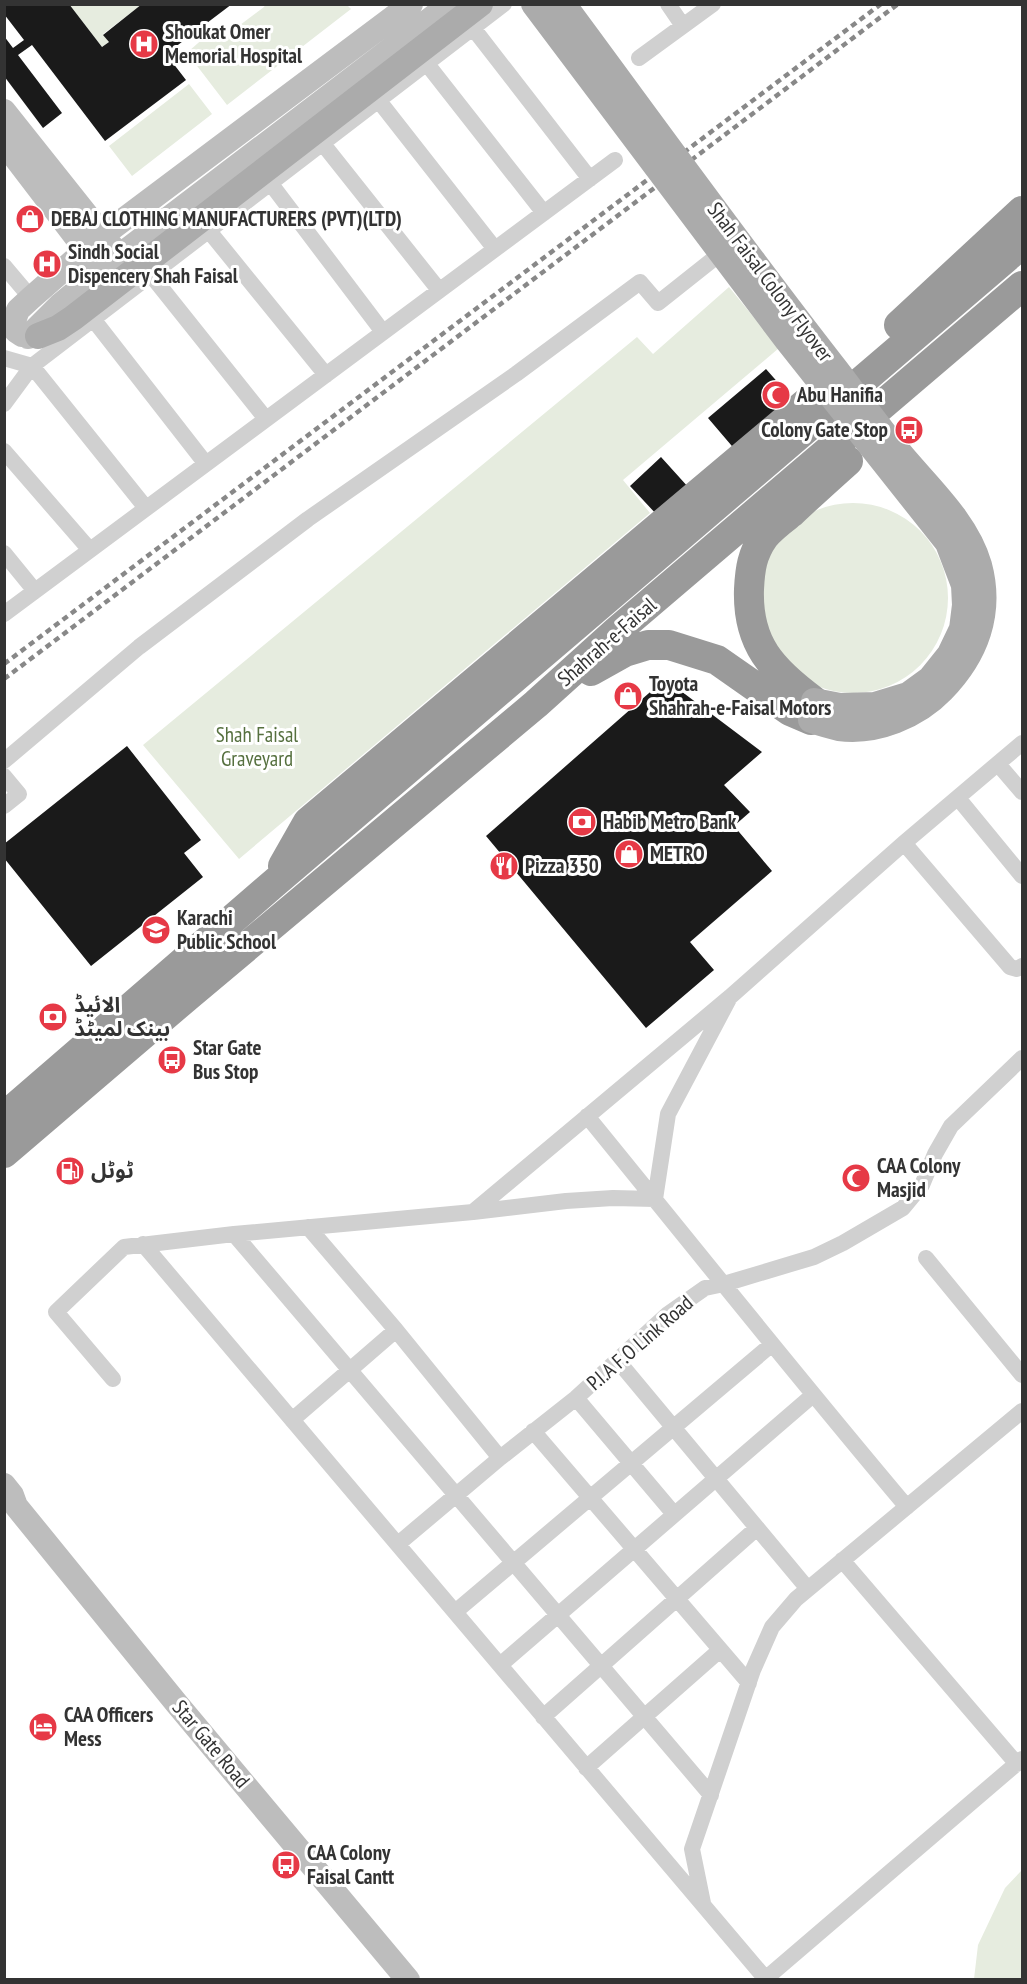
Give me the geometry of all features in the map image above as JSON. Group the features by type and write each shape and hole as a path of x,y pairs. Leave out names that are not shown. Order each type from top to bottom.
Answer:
{"highway":[{"path":"272,885 308,822 896,327 1023,211"},
{"name":"Shahrah-e-Faisal","path":"4,1117 272,885 1023,244"},
{"name":"Shahrah-e-Faisal","path":"4,1154 189,995 536,704 618,631 1023,286"},
{"path":"812,711 765,657 755,636 749,607 753,555 765,536 1023,304"},
{"path":"536,704 625,652 648,645 669,645 717,660 790,711 812,711"}],"main road":[{"name":"Shah Faisal Colony Flyover","path":"534,4 721,253 832,381"},
{"name":"Shah Faisal Colony Flyover","path":"563,4 948,543 964,585 965,605 962,629 950,654 930,679 908,695 865,706 829,705 812,711"},
{"path":"22,336 58,328 73,318 476,16"}],"street":[{"path":"411,4 94,242 18,310 14,321 22,336 110,263 450,4"},
{"path":"4,404 32,366 427,64 476,16 504,4"},
{"path":"668,4 683,26"},
{"path":"639,58 713,4"},
{"path":"476,16 590,179"},
{"path":"427,64 544,213"},
{"path":"379,101 495,249"},
{"path":"4,111 110,263"},
{"path":"4,143 94,242"},
{"path":"323,144 440,290"},
{"path":"4,614 615,160"},
{"path":"271,184 383,332"},
{"path":"209,231 326,375"},
{"path":"4,761 139,647 308,519 516,374 640,282 658,303 721,253"},
{"path":"4,266 31,298"},
{"path":"151,275 266,419"},
{"path":"93,319 206,464"},
{"path":"4,358 32,366 146,508"},
{"path":"4,451 90,550"},
{"path":"4,553 35,591"},
{"path":"473,1212 730,997 904,843 1023,743"},
{"path":"998,764 1023,792"},
{"path":"4,776 19,794 4,806"},
{"path":"958,798 1023,876"},
{"path":"904,843 1010,967 1017,969 1023,966"},
{"path":"655,1200 668,1114 730,997"},
{"name":"P.I.A F.O Link Road","path":"398,1544 500,1458 576,1398 668,1314 705,1288 814,1257 843,1244 903,1208 922,1185 934,1154 951,1126 1023,1058"},
{"path":"586,1116 771,1345 907,1507"},
{"path":"113,1379 56,1312 124,1247 566,1201 613,1198 655,1200"},
{"path":"308,1227 396,1330 500,1458"},
{"path":"234,1234 711,1795"},
{"path":"143,1244 765,1979 1020,1761 842,1560"},
{"path":"926,1258 1023,1376"},
{"path":"292,1420 396,1330"},
{"path":"455,1612 771,1345"},
{"path":"618,1360 672,1428 808,1588"},
{"path":"500,1665 813,1395"},
{"path":"576,1398 674,1514"},
{"path":"703,1903 692,1849 749,1683 772,1627 808,1588 1023,1411"},
{"path":"533,1431 749,1683"},
{"name":"Star Gate Road","path":"8,1499 408,1980"},
{"path":"543,1717 757,1527"},
{"path":"586,1768 720,1650"}],"green space":[{"path":"138,4 140,6 103,34 109,42 102,47 69,5"},
{"path":"265,5 347,5 351,9 227,105 191,58 189,51 206,36 224,37"},
{"path":"189,84 212,114 132,176 109,146"},
{"name":"Shah Faisal Graveyard","path":"729,287 779,348 623,480 650,513 239,859 143,745 637,337 653,354"},
{"path":"862,503 872,504 898,514 914,524 927,537 941,561 947,579 947,617 941,635 927,659 914,672 890,686 872,692 844,693 834,692 808,682 792,672 779,659 765,635 759,617 758,589 759,579 769,553 779,537 792,524 816,510 834,504"},
{"path":"1022,1870 1022,1979 974,1979 978,1945 1005,1888"}],"building":[{"path":"4,4 69,4 102,47 109,42 103,35 142,4 232,4 166,54 186,80 105,141 32,45 18,55 62,113 43,128 4,76 4,36 13,48 24,40 4,14"},
{"path":"766,369 796,403 737,452 708,418"},
{"path":"661,457 689,488 658,516 630,486"},
{"name":"METRO","path":"665,679 762,752 724,785 750,812 734,826 772,871 690,942 714,970 646,1028 486,836"},
{"name":"Karachi Public School","path":"127,746 201,840 184,853 203,877 91,966 4,858 4,844"}],"railway":[{"path":"4,664 881,4"},
{"path":"4,679 898,4"}],"place":[{"name":"Shoukat Omer Memorial Hospital","path":"144,44"},
{"name":"DEBAJ CLOTHING MANUFACTURERS (PVT)(LTD)","path":"30,219"},
{"name":"Sindh Social Dispencery Shah Faisal","path":"47,264"},
{"name":"Abu Hanifia","path":"776,395"},
{"name":"Colony Gate Stop","path":"909,430"},
{"name":"Toyota Shahrah-e-Faisal Motors","path":"628,696"},
{"name":"Habib Metro Bank","path":"582,822"},
{"name":"METRO","path":"629,854"},
{"name":"Pizza 350","path":"504,866"},
{"name":"Karachi Public School","path":"156,930"},
{"name":"الائیڈ بینک لمیٹڈ","path":"53,1017"},
{"name":"Star Gate Bus Stop","path":"172,1060"},
{"name":"ٹوٹل","path":"70,1171"},
{"name":"CAA Colony Masjid","path":"856,1178"},
{"name":"CAA Officers Mess","path":"43,1727"},
{"name":"CAA Colony Faisal Cantt","path":"286,1865"}]}
